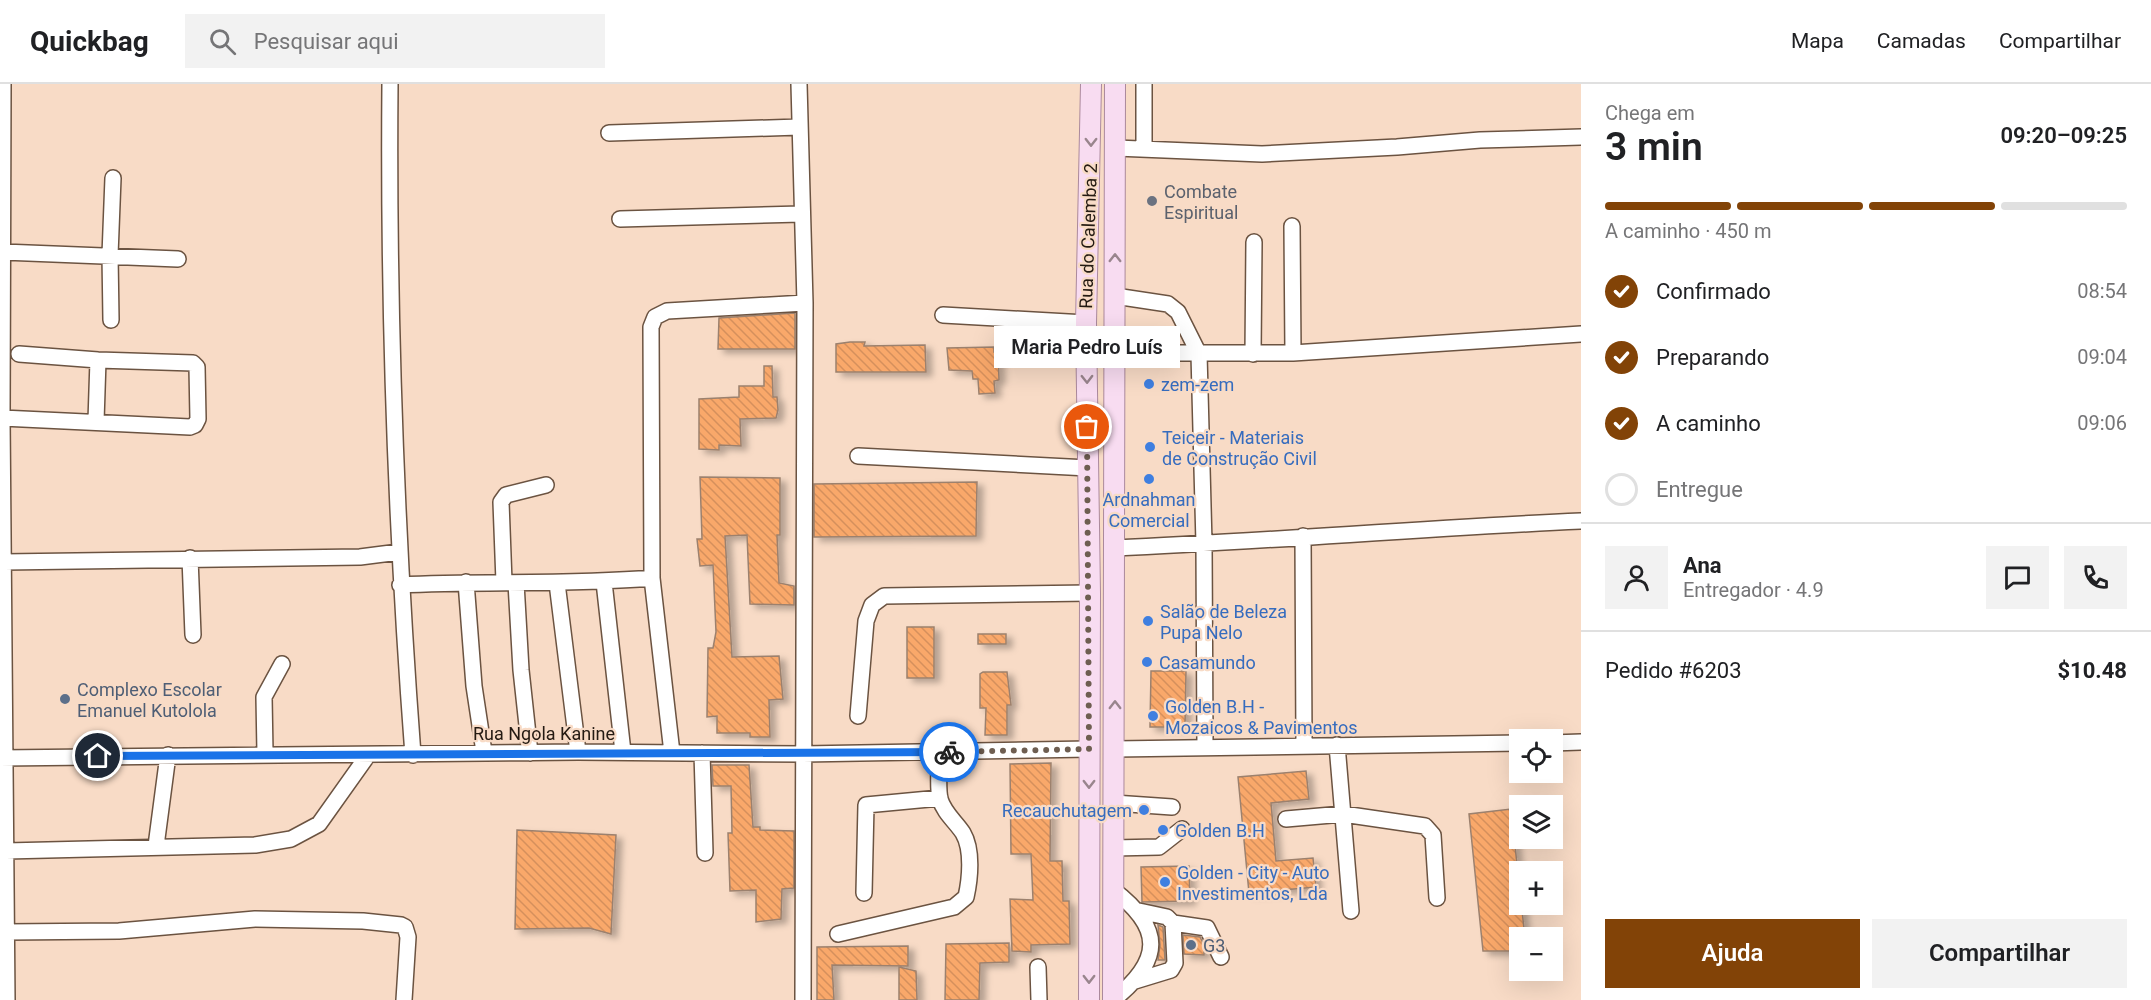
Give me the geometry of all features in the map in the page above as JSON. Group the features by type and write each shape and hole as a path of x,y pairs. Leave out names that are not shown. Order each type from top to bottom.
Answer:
{"main road":[{"name":"Rua do Calemba 2","path":"1089,1000 1090,593 1086,323 1091,84"},
{"name":"Rua do Calemba 2","path":"1113,1000 1115,84"}],"street":[{"path":"3,84 1,125 3,758 8,1000"},
{"path":"390,84 388,230 400,585 413,755"},
{"path":"799,84 805,303 803,1000"},
{"path":"1144,84 1144,149"},
{"path":"609,133 799,127"},
{"path":"1116,148 1262,154 1480,140 1581,137"},
{"path":"111,320 110,255 113,178"},
{"path":"620,219 801,214"},
{"path":"1292,226 1293,353"},
{"path":"1253,354 1254,242"},
{"path":"3,252 178,259"},
{"path":"1115,296 1168,304 1178,312 1198,354 1204,544 1205,748"},
{"path":"672,753 652,578 651,327 655,317 667,311 805,303"},
{"path":"943,315 1086,323"},
{"path":"1115,353 1293,353 1581,334"},
{"path":"2,418 190,427 195,425 198,419 197,367 193,363 98,360 19,354"},
{"path":"96,421 98,360"},
{"path":"858,456 1088,468"},
{"path":"530,753 501,502 506,495 546,485"},
{"path":"1115,548 1581,521"},
{"path":"1303,536 1304,746"},
{"path":"4,562 360,557 399,552"},
{"path":"190,558 193,635"},
{"path":"400,585 466,582 557,584 652,578"},
{"path":"466,582 474,686 484,752"},
{"path":"604,582 623,752"},
{"path":"557,584 578,752"},
{"path":"858,716 866,621 872,605 884,596 1090,593"},
{"path":"265,753 264,697 282,664"},
{"path":"1563,742 1581,742"},
{"path":"1115,749 1509,743"},
{"path":"1337,745 1351,911"},
{"name":"Rua Ngola Kanine","path":"3,758 265,753 368,755 484,752 803,754 1089,749"},
{"path":"838,934 954,907 966,897 970,878 963,834 954,825 940,798 939,752"},
{"path":"702,753 705,854"},
{"path":"156,846 168,755"},
{"path":"6,851 255,845 291,839 308,832 319,824 368,755"},
{"path":"864,893 866,805 940,798"},
{"path":"1114,803 1172,807"},
{"path":"1286,819 1343,814 1425,826 1433,835 1437,898"},
{"path":"1113,848 1159,847 1182,830"},
{"path":"1112,889 1139,911 1146,922 1151,948 1149,960 1135,981 1113,1000"},
{"path":"1139,911 1167,917 1173,923 1207,928 1221,957"},
{"path":"7,932 118,931 255,919 363,921 401,925 405,927 408,937 404,1000"},
{"path":"1135,981 1174,968 1173,923"},
{"path":"1038,967 1039,1000"}],"building":[{"path":"795,313 795,349 718,349 719,318"},
{"path":"865,342 864,346 925,345 926,372 836,372 836,344"},
{"path":"994,347 994,352 998,352 999,380 994,381 995,393 979,394 978,379 973,379 972,371 949,370 947,348"},
{"path":"764,366 772,366 773,397 777,397 778,410 776,418 740,419 741,446 719,445 719,450 699,449 699,399 739,397 739,386 764,386"},
{"path":"700,477 780,478 780,535 777,535 779,583 794,586 794,605 750,604 747,535 725,536 732,657 779,656 783,699 769,700 770,737 750,737 750,733 717,733 717,716 707,717 708,648 713,648 716,632 713,565 700,566 697,539 702,539"},
{"path":"977,482 976,536 814,537 814,484"},
{"path":"907,627 934,627 934,678 907,678"},
{"path":"978,634 1006,634 1006,644 978,644"},
{"path":"1151,671 1186,671 1185,727 1150,727"},
{"path":"1007,672 1011,705 1007,705 1007,735 985,735 986,708 980,708 980,674"},
{"path":"1051,763 1050,861 1062,861 1063,901 1069,901 1070,944 1031,945 1031,952 1012,951 1010,899 1033,900 1031,854 1011,854 1010,764"},
{"path":"712,765 749,765 753,827 760,827 760,830 794,831 794,888 782,889 781,919 756,922 756,890 730,891 728,833 732,833 731,786 713,786"},
{"path":"1306,771 1309,799 1271,803 1276,861 1313,858 1316,887 1249,893 1238,777"},
{"path":"1509,809 1509,849 1515,849 1517,861 1509,861 1509,915 1523,915 1524,927 1509,927 1509,951 1483,951 1469,814"},
{"path":"517,830 616,835 611,934 589,928 515,929"},
{"path":"1189,866 1190,901 1142,902 1141,867"},
{"path":"1158,925 1163,927 1165,960 1158,960 1160,945"},
{"path":"1183,935 1200,937 1204,945 1204,955 1184,954"},
{"path":"1009,943 1009,962 980,963 979,1000 945,1000 946,944"},
{"path":"908,946 908,966 832,965 834,1000 817,1000 817,947"},
{"path":"899,967 916,971 917,1000 899,1000"}],"way so far":[{"path":"949,752 1089,749 1090,593 1087,427"}],"place":[{"name":"Combate Espiritual","path":"1152,201"},
{"name":"zem-zem","path":"1149,384"},
{"name":"Maria Pedro Luís","path":"1087,427"},
{"name":"Teiceir - Materiais de Construção Civil","path":"1150,447"},
{"name":"Ardnahman Comercial","path":"1149,479"},
{"name":"Salão de Beleza Pupa Nelo","path":"1148,621"},
{"name":"Casamundo","path":"1147,662"},
{"name":"Complexo Escolar Emanuel Kutolola","path":"65,699"},
{"name":"Golden B.H - Mozaicos & Pavimentos","path":"1153,716"},
{"name":"Recauchutagem","path":"1144,810"},
{"name":"Golden B.H","path":"1163,830"},
{"name":"Golden - City - Auto Investimentos, Lda","path":"1165,882"},
{"name":"G3","path":"1191,945"}],"route":[{"path":"98,756 284,753 413,755 484,752 803,754 949,752"}]}
